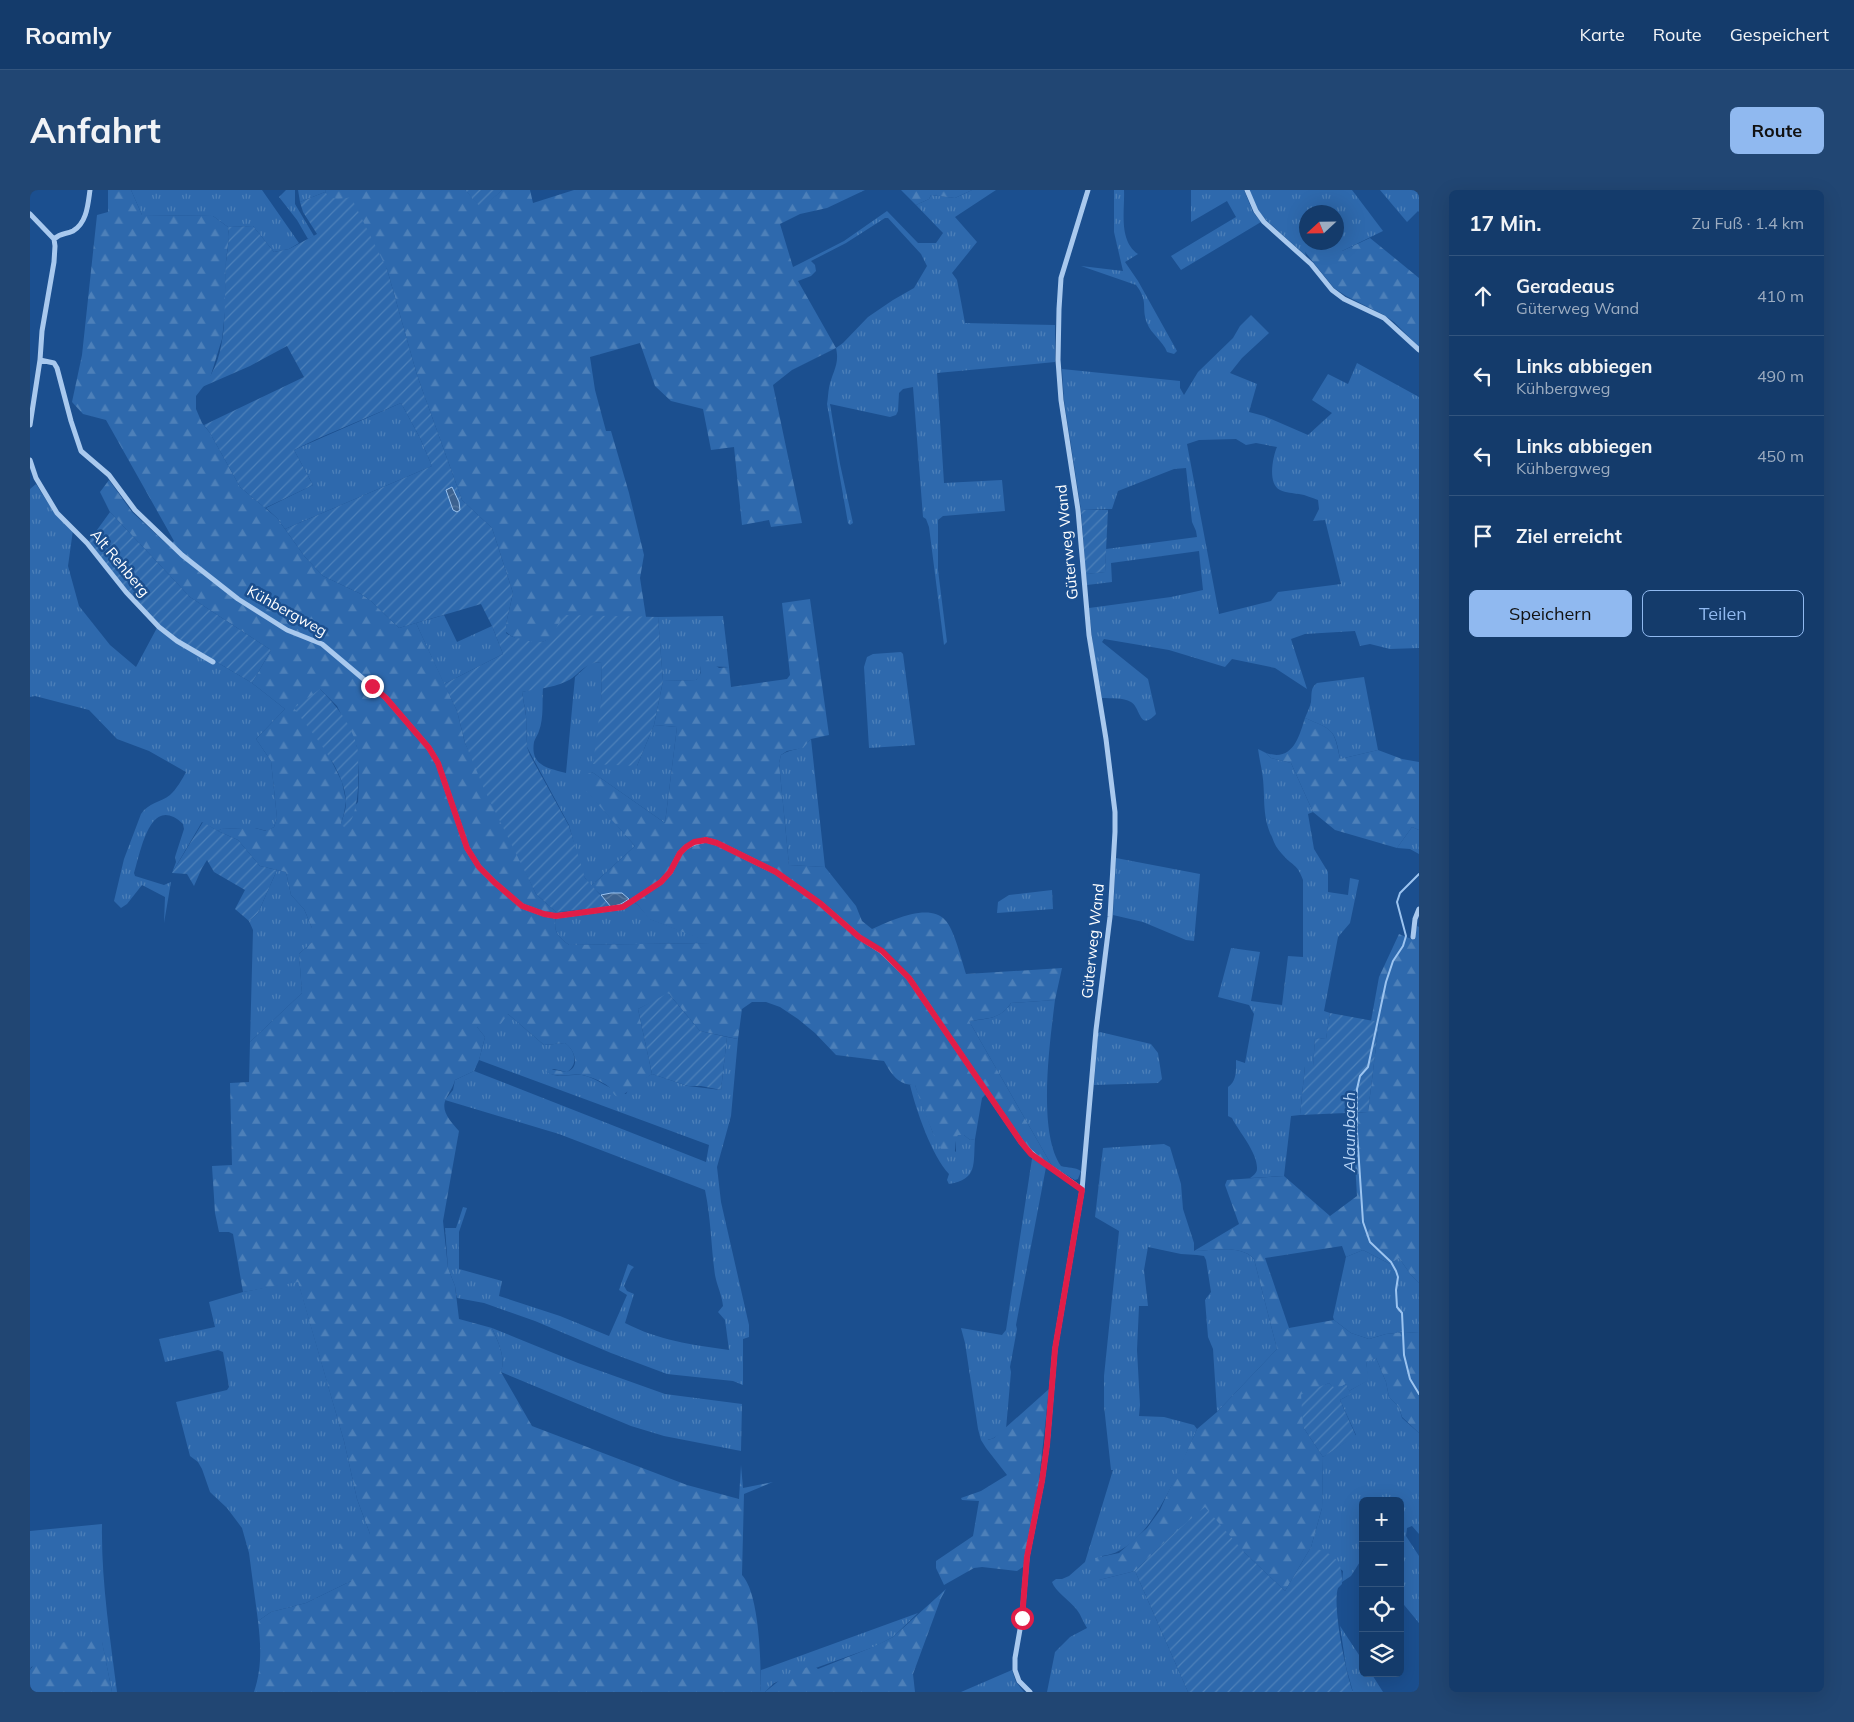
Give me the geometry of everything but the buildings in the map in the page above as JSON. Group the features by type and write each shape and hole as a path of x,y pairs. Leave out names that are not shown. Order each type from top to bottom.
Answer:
{"street":[{"path":"54,239 61,233 72,232 81,223 85,216 90,190"},
{"name":"Güterweg Wand","path":"1030,1692 1019,1681 1015,1670 1015,1658 1022,1618 1027,1557 1046,1454 1055,1349 1082,1190 1096,1030 1110,917 1115,832 1111,780 1089,635 1078,510 1061,400 1058,360 1061,278 1088,190"},
{"path":"1246,190 1256,211 1264,222 1311,264 1332,290 1344,299 1384,318 1419,350"},
{"path":"30,214 54,239 54,262 42,331 40,360 30,425"},
{"name":"Kühbergweg","path":"40,360 54,362 57,368 71,422 81,451 109,475 135,510 182,555 238,599 287,630 322,644 386,698 429,748 438,763 454,814 471,854 484,872 522,906 556,916 623,907 661,882 670,872 680,853 686,847 694,842 706,840 717,843 776,872 821,904 859,937 882,951 899,966 1021,1142 1031,1154 1082,1190"},
{"name":"Alt Rehberg","path":"30,460 36,478 57,513 88,543 126,592 159,627 177,641 213,662"},
{"path":"1413,937 1415,919 1419,909"}],"green space":[{"path":"108,190 131,190 142,215 213,216 228,227 225,312 222,339 210,378 196,396 196,409 202,423 210,433 240,487 277,518 305,557 323,576 361,594 399,628 416,623 457,711 465,743 536,894 556,912 556,931 569,945 711,943 649,919 638,905 622,893 601,895 591,886 635,846 579,783 581,777 592,772 665,823 677,727 654,725 663,681 696,680 701,673 700,666 704,661 708,660 719,668 729,667 731,687 787,679 790,675 782,603 810,599 829,735 811,739 803,748 787,751 781,755 779,763 789,865 825,867 856,906 862,921 872,929 909,915 929,913 938,915 945,920 952,930 966,974 1062,968 1055,1000 1011,1003 1007,1009 998,1015 969,1021 1052,1166 1033,1152 1023,1141 988,1092 982,1098 975,1139 970,1140 964,1135 958,1135 953,1156 947,1157 933,1133 915,1085 909,1085 896,1078 884,1061 836,1055 815,1033 798,1019 780,1007 766,1002 752,1002 742,1009 738,1039 700,1031 669,994 638,1009 652,1074 620,1097 616,1096 606,1085 593,1078 582,1075 555,1075 546,1072 548,1070 569,1071 575,1065 573,1052 565,1043 544,1045 508,1014 500,1025 477,1027 485,1037 479,1060 474,1071 455,1080 446,1099 445,1112 459,1131 443,1221 448,1268 455,1286 459,1319 492,1328 502,1355 501,1372 532,1426 687,1485 739,1499 741,1465 743,1488 773,1482 744,1494 742,1575 748,1584 756,1613 760,1648 761,1692 254,1692 260,1657 258,1621 271,1612 306,1603 351,1581 339,1544 370,1534 357,1499 344,1441 298,1282 243,1292 233,1234 219,1232 215,1213 212,1166 232,1165 230,1083 249,1082 250,1042 302,993 299,954 312,942 312,928 304,909 291,895 286,872 260,866 238,840 218,831 221,829 255,828 266,831 274,827 277,818 271,761 256,739 285,709 252,683 271,650 190,597 110,512 100,492 109,480 132,512 169,546 174,541 106,420 83,414 72,402 82,355 97,215 108,212","holes":["320,689 337,706 357,747 359,778 358,802 341,824 346,801 342,782 331,760"]},
{"path":"131,190 262,190 299,243 289,249 274,252 253,226 228,227 213,216 142,215"},
{"path":"286,190 295,190 295,204 314,236 308,239 297,220 279,197"},
{"path":"298,190 326,190 300,202"},
{"path":"326,190 465,190 482,208 502,190 530,190 533,203 574,190 865,190 827,208 800,214 780,224 793,267 805,261 811,261 815,265 816,271 811,276 798,281 836,348 792,370 773,385 802,523 771,527 769,520 742,525 734,447 711,450 703,409 671,401 655,386 640,343 590,357 595,390 606,431 611,431 644,555 640,578 646,617 627,617 552,637 541,642 522,641 506,632 513,593 492,528 462,500 417,375 387,269 336,200 330,198 325,192"},
{"path":"465,190 502,190 482,209"},
{"path":"901,190 972,190 955,198 931,195 929,199 916,205"},
{"path":"972,190 996,190 955,217 977,242 952,273 957,280 965,323 1055,325 1055,362 937,373 944,483 1002,480 1005,511 943,516 938,520 938,570 947,642 944,645 929,527 926,519 923,517 913,387 903,389 899,393 898,411 896,415 890,417 830,404 840,464 853,523 850,525 848,523 827,404 829,388 837,359 836,348 868,317 914,288 927,266 921,254 888,218 885,218 846,243 811,261 805,261 844,241 887,211 918,243 936,243 943,233 916,205 929,199 931,195 955,198"},
{"path":"1114,190 1124,190 1125,233 1132,248 1138,254 1125,262 1138,281 1177,351 1174,354 1167,352 1163,344 1151,331 1145,317 1144,300 1136,285 1081,266 1123,271 1114,232"},
{"path":"1191,190 1244,190 1253,212 1261,222 1181,270 1171,256 1236,217 1227,201 1191,222"},
{"path":"1249,190 1352,190 1383,231 1342,251 1305,252 1306,256 1299,250 1344,250 1344,205 1299,205 1299,250 1266,220 1258,210"},
{"path":"1380,190 1419,190 1419,212 1407,222"},
{"path":"325,192 334,198 351,197 387,269 417,375 462,500 492,528 513,593 506,624 506,633 517,638 540,642 550,638 563,615 658,617 663,681 654,725 637,766 593,764 601,702 602,662 590,664 560,684 522,692 526,716 527,747 530,755 569,826 585,878 611,907 556,912 536,894 485,791 465,743 457,711 444,684 503,654 481,604 399,628 361,594 323,576 305,557 285,529 432,466 420,438 401,403 294,450 313,485 265,508 240,487 204,425 304,377 287,346 250,366 202,387 218,360 222,344 226,262 229,241 228,227 253,226 274,252 289,249 317,234 303,212 300,202"},
{"path":"1370,238 1419,278 1419,347 1394,322 1384,315 1334,288 1305,252 1307,250 1342,251"},
{"path":"1251,315 1269,333 1242,358 1230,373 1257,384 1249,412 1264,416 1308,435 1332,413 1312,400 1328,374 1348,384 1357,363 1419,397 1419,648 1390,649 1370,644 1360,646 1355,631 1305,634 1291,639 1307,689 1275,668 1232,659 1225,667 1169,650 1104,639 1102,642 1148,679 1156,714 1146,721 1143,720 1134,705 1128,700 1102,698 1094,655 1089,608 1171,597 1203,590 1199,551 1111,563 1112,582 1087,585 1086,574 1105,572 1106,549 1197,537 1192,522 1186,468 1174,469 1118,491 1112,509 1081,510 1064,400 1062,369 1180,381 1180,388 1184,395 1198,372 1233,338 1240,326","holes":["1236,439 1246,445 1256,443 1277,447 1272,470 1273,482 1276,487 1285,492 1304,495 1318,500 1319,509 1313,521 1325,520 1341,584 1278,592 1271,601 1219,614 1187,444 1199,440"]},
{"path":"401,403 420,438 432,466 285,529 266,508 313,485 294,450"},
{"path":"36,484 55,514 73,530 68,566 79,606 110,645 136,667 159,624 178,639 252,683 285,709 256,739 271,761 277,818 274,827 267,831 255,828 242,828 221,829 218,831 202,822 172,873 184,829 183,824 172,816 162,815 155,820 149,829 134,873 135,876 164,885 171,882 164,923 165,897 142,885 127,904 121,908 114,901 124,859 141,814 147,807 170,795 186,772 149,751 117,739 89,710 35,696 30,697 30,489"},
{"path":"1081,510 1108,510 1105,572 1086,574"},
{"path":"110,512 190,597 271,650 252,683 178,639 159,624 111,572 89,541"},
{"path":"444,615 457,642 492,626 503,654 444,684 416,623"},
{"path":"723,616 729,667 700,666 700,674 696,680 663,681 658,617"},
{"path":"901,652 903,654 915,745 869,748 864,667 867,657 873,654"},
{"path":"602,662 601,702 637,766 654,725 677,727 665,823 592,772 580,783 635,846 591,886 581,870 569,825 527,747 526,715 522,692 543,687 542,721 533,750 542,765 566,773 575,677 590,663"},
{"path":"1364,677 1378,750 1340,759 1336,741 1331,731 1305,718 1311,704 1312,689 1317,683"},
{"path":"320,689 347,723 358,749 357,799 354,814 347,830 341,824 346,802 340,777 326,752 294,708"},
{"path":"1305,718 1331,731 1336,741 1340,759 1378,750 1402,759 1419,762 1419,830 1412,827 1397,848 1335,830 1313,812 1291,763 1271,758 1266,753 1275,755 1289,751 1297,740"},
{"path":"811,739 825,867 789,865 779,763 781,755 800,748"},
{"path":"1258,749 1271,758 1291,763 1313,812 1308,814 1314,849 1328,872 1328,892 1348,895 1350,878 1359,880 1350,923 1338,937 1324,1011 1330,1013 1326,1039 1315,1038 1313,1067 1305,1066 1300,1115 1291,1116 1284,1176 1250,1178 1256,1172 1256,1163 1248,1143 1232,1118 1228,1116 1228,1087 1233,1082 1236,1060 1245,1063 1254,1014 1249,1005 1218,997 1231,948 1260,952 1251,1001 1282,1005 1288,956 1303,957 1303,880 1296,867 1277,848 1266,821 1263,780"},
{"path":"203,822 238,840 260,866 277,870 258,913 249,921 235,909 245,890 214,872 207,860 194,886 187,874 172,873"},
{"path":"1412,827 1419,830 1419,854 1410,849 1397,848"},
{"path":"1116,858 1200,874 1194,941 1186,940 1143,922 1113,915"},
{"path":"277,870 286,872 291,895 304,909 312,928 312,942 299,954 302,993 250,1042 253,930 249,921 258,913"},
{"path":"1052,890 1053,909 997,913 998,902 1009,895"},
{"path":"629,899 638,905 650,919 713,943 569,945 560,938 556,931 556,912 604,908"},
{"path":"1417,926 1419,927 1419,1283 1399,1258 1390,1264 1363,1250 1346,1257 1342,1246 1265,1258 1289,1328 1334,1320 1351,1333 1369,1339 1386,1334 1419,1333 1419,1433 1402,1417 1399,1407 1389,1397 1386,1382 1376,1358 1366,1362 1369,1380 1349,1391 1346,1384 1336,1390 1329,1383 1316,1389 1303,1427 1323,1457 1322,1508 1311,1547 1285,1591 1244,1552 1174,1533 1135,1571 1099,1580 1095,1558 1119,1553 1147,1528 1160,1510 1197,1429 1217,1412 1277,1349 1254,1259 1248,1254 1234,1250 1194,1251 1239,1224 1225,1185 1227,1180 1284,1176 1330,1216 1357,1196 1352,1113 1368,1112 1379,1022 1371,1021 1379,977 1399,934 1414,940"},
{"path":"668,993 700,1031 727,1037 721,1090 701,1086 688,1086 652,1074 638,1009"},
{"path":"1055,1000 1048,1062 1047,1109 1049,1131 1054,1151 1061,1166 1081,1171 1078,1179 1075,1180 1052,1166 969,1021 987,1019 998,1015 1011,1003"},
{"path":"1330,1013 1379,1022 1368,1112 1300,1115 1305,1066 1313,1066 1315,1038 1326,1039"},
{"path":"508,1014 544,1045 565,1043 571,1049 574,1061 571,1069 567,1072 554,1069 547,1072 559,1076 582,1075 626,1094 629,1088 652,1074 688,1086 721,1090 727,1037 738,1039 731,1116 717,1167 721,1202 749,1325 749,1337 743,1339 743,1385 733,1381 667,1374 535,1321 484,1303 457,1298 455,1286 448,1268 445,1228 456,1228 463,1207 467,1208 459,1232 459,1269 502,1281 499,1296 560,1316 609,1336 627,1295 619,1290 628,1264 634,1267 624,1286 627,1291 634,1294 625,1323 663,1338 729,1350 725,1320 718,1312 723,1306 715,1275 709,1211 705,1190 559,1134 445,1100 453,1090 455,1080 474,1071 706,1162 709,1145 479,1060 485,1037 477,1027"},
{"path":"1098,1033 1151,1044 1158,1053 1162,1079 1158,1083 1094,1085"},
{"path":"910,1085 915,1085 933,1133 956,1152 956,1138 958,1135 964,1135 970,1140 975,1139 974,1163 965,1179 949,1184 947,1180 949,1174 931,1145 920,1119"},
{"path":"1164,1144 1170,1147 1181,1184 1183,1209 1194,1243 1194,1251 1234,1250 1248,1254 1254,1259 1277,1349 1217,1412 1213,1349 1208,1337 1205,1300 1211,1292 1206,1260 1204,1256 1181,1254 1148,1247 1144,1270 1148,1306 1139,1306 1137,1350 1139,1416 1164,1417 1194,1425 1197,1429 1172,1485 1149,1524 1135,1540 1119,1551 1102,1556 1099,1580 1135,1571 1188,1692 1047,1692 1055,1652 1070,1637 1087,1628 1077,1610 1056,1589 1052,1582 1069,1576 1085,1562 1113,1470 1111,1470 1104,1406 1104,1376 1119,1231 1095,1217 1103,1148"},
{"path":"1033,1152 1047,1162 1016,1325 1017,1329 1010,1367 1006,1429 991,1439 981,1440 961,1328 1002,1335 1006,1330"},
{"path":"1363,1250 1390,1264 1399,1258 1419,1283 1419,1333 1386,1334 1369,1339 1351,1333 1334,1320 1333,1317 1346,1257"},
{"path":"298,1281 344,1441 357,1499 370,1534 351,1581 306,1603 271,1612 258,1621 249,1553 242,1528 227,1508 210,1492 202,1469 198,1462 190,1456 176,1402 227,1390 229,1387 223,1352 218,1350 165,1362 159,1339 215,1327 209,1302 243,1292"},
{"path":"492,1328 578,1363 665,1394 742,1404 741,1451 664,1436 631,1426 501,1372 502,1355"},
{"path":"1376,1358 1386,1382 1389,1397 1399,1407 1402,1418 1419,1433 1419,1534 1412,1526 1407,1528 1406,1536 1419,1556 1419,1623 1404,1605 1404,1497 1359,1497 1359,1563 1351,1576 1342,1582 1343,1571 1311,1547 1322,1508 1323,1457 1356,1435 1340,1400 1351,1394 1349,1391 1368,1380 1366,1361"},
{"path":"1329,1383 1336,1389 1346,1384 1351,1394 1340,1400 1356,1436 1323,1457 1303,1427 1301,1394"},
{"path":"1049,1389 1039,1481 1023,1567 1017,1571 982,1567 974,1568 944,1585 936,1568 936,1561 973,1536 979,1501 962,1500 961,1498 981,1491 1007,1475 981,1440 994,1438"},
{"path":"1205,1507 1244,1552 1285,1591 1311,1547 1326,1552 1336,1559 1342,1576 1342,1584 1338,1588 1337,1597 1338,1624 1353,1692 1188,1692 1135,1571 1174,1533"},
{"path":"102,1524 104,1587 117,1692 112,1692 102,1642 31,1667 30,1670 30,1531"},
{"path":"946,1589 913,1674 915,1692 765,1692 786,1675 813,1665 818,1669 893,1637"},
{"path":"918,1613 893,1637 874,1647 774,1683 765,1692 761,1692 761,1670"},
{"path":"1340,1626 1359,1655 1359,1677 1374,1677 1383,1692 1353,1692 1346,1667"},
{"path":"98,1638 102,1641 112,1692 30,1692 30,1670 43,1652 57,1644 71,1640"},
{"path":"1012,1670 1016,1682 1024,1692 961,1692"}],"water":[{"path":"452,487 459,502 460,510 457,512 453,510 446,490"},
{"path":"622,893 629,899 611,907 601,895"}],"waterway":[{"name":"Alaunbach","path":"1419,874 1400,893 1397,902 1406,936 1403,946 1393,961 1386,982 1368,1067 1360,1076 1357,1089 1357,1132 1363,1222 1370,1242 1391,1262 1398,1277 1396,1290 1397,1307 1402,1313 1404,1355 1410,1379 1419,1394"}],"route":[{"path":"372,686 386,698 429,748 438,763 467,848 479,867 522,906 556,916 623,907 661,882 670,872 680,853 686,847 694,842 706,840 717,843 776,872 821,904 859,937 882,951 899,966 1021,1142 1031,1154 1082,1190 1073,1253 1055,1349 1047,1445 1027,1557 1022,1618"}]}
